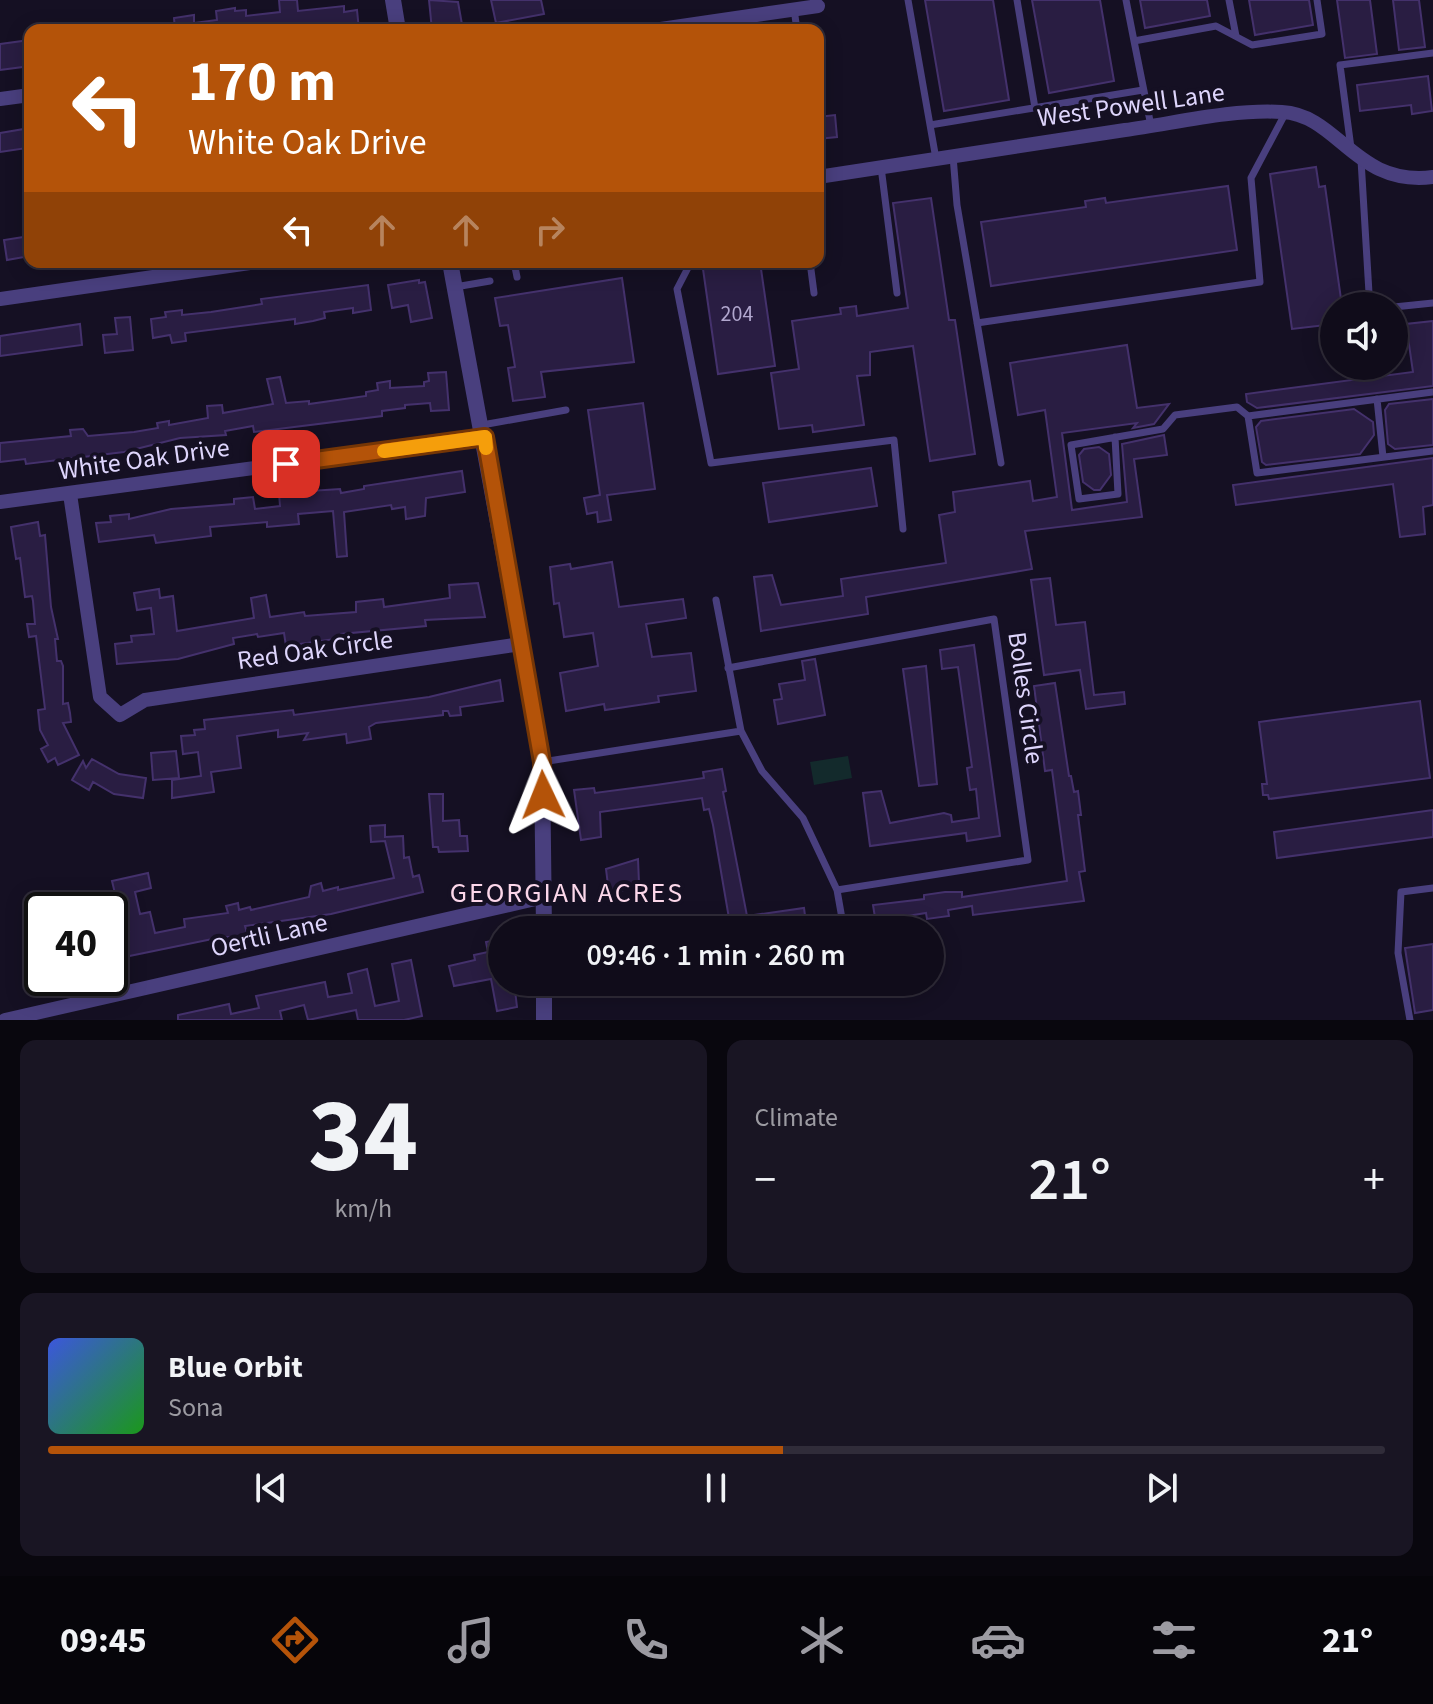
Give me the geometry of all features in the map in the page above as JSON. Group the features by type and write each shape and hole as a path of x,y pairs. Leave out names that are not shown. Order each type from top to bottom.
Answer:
{"street":[{"path":"393,0 397,24"},
{"path":"694,24 818,6"},
{"path":"0,99 24,96"},
{"name":"West Powell Lane","path":"824,176 1151,126 1255,112 1286,112 1318,125 1356,156 1409,180 1433,177"},
{"path":"0,299 215,268"},
{"path":"451,268 542,762 544,916"},
{"name":"White Oak Drive","path":"0,502 483,431"},
{"name":"Red Oak Circle","path":"70,494 100,697 120,715 145,700 521,644"},
{"name":"Oertli Lane","path":"5,1020 544,897"},
{"path":"544,996 544,1020"}],"lane":[{"path":"908,0 936,159"},
{"path":"1017,0 1035,108"},
{"path":"1126,0 1151,126"},
{"path":"1229,0 1236,36"},
{"path":"1134,41 1216,26 1252,45 1322,34 1317,0"},
{"path":"794,9 796,24"},
{"path":"1369,292 1356,156 1340,65 1433,53"},
{"path":"930,125 1143,90"},
{"path":"977,323 1260,282 1251,178 1286,112"},
{"path":"953,156 957,205 1001,463"},
{"path":"881,167 897,293"},
{"path":"515,268 517,277"},
{"path":"688,268 677,289 711,463 894,440 903,529"},
{"path":"811,268 814,293"},
{"path":"455,287 490,281"},
{"path":"1408,306 1433,303"},
{"path":"1248,416 1433,392"},
{"path":"1377,399 1383,457"},
{"path":"1115,437 1118,494 1079,499 1071,445 1115,437 1163,429 1175,415 1237,407 1248,416 1257,473 1433,451"},
{"path":"483,431 566,410"},
{"path":"716,600 741,731 762,771 803,818 837,890 842,916"},
{"name":"Bolles Circle","path":"728,668 994,619 1028,860 837,890"},
{"path":"542,762 741,731"},
{"path":"1410,1020 1398,953 1397,915 1401,892 1433,888"}],"green space":[{"path":"848,756 852,778 814,785 810,762"}],"building":[{"path":"279,0 297,0 298,11 344,6 344,12 357,10 358,24 174,24 174,18 194,15 194,23 217,20 216,11 235,8 235,11 246,10 246,16 280,12"},
{"path":"429,0 458,2 462,24 431,24"},
{"path":"491,0 541,0 544,14 496,23"},
{"path":"925,0 993,0 1009,100 944,111"},
{"path":"1032,0 1100,0 1114,81 1049,93"},
{"path":"1140,0 1207,0 1210,16 1145,28"},
{"path":"1249,0 1309,0 1313,25 1255,35"},
{"path":"1337,0 1370,0 1377,54 1345,58"},
{"path":"1393,0 1419,0 1425,47 1399,50"},
{"path":"24,41 24,67 0,70 0,44"},
{"path":"1428,76 1432,111 1412,114 1411,105 1360,111 1357,85"},
{"path":"835,115 837,137 824,138 824,116"},
{"path":"24,129 24,148 0,152 0,133"},
{"path":"1316,167 1319,187 1325,186 1340,292 1320,292 1320,326 1292,329 1270,174"},
{"path":"1228,186 1237,250 991,286 981,222 1086,207 1085,201 1105,198 1106,203"},
{"path":"931,198 949,320 955,320 975,454 930,461 913,346 870,352 870,375 857,376 864,425 813,432 812,425 779,429 771,373 799,369 792,321 841,314 840,308 856,306 857,316 908,308 893,203"},
{"path":"24,237 24,257 7,260 4,240"},
{"path":"761,268 775,366 718,374 703,269"},
{"path":"622,278 634,362 541,372 545,397 513,401 508,368 515,367 508,325 500,326 495,298"},
{"path":"419,280 419,283 425,282 432,318 411,322 408,305 392,308 388,285"},
{"path":"368,285 371,310 353,313 353,308 324,312 325,318 295,324 295,319 185,333 186,341 172,343 170,335 153,338 151,319 166,317 165,312 182,310 182,315 211,312 262,304 261,299"},
{"path":"130,317 133,350 105,353 103,335 117,334 115,318"},
{"path":"1433,321 1433,386 1257,408 1247,402 1246,394 1352,380 1408,380 1408,373 1413,372 1408,324"},
{"path":"80,324 82,345 0,356 0,336"},
{"path":"1127,345 1137,408 1169,404 1154,424 1133,428 1137,423 1062,433 1072,510 1127,502 1122,444 1164,435 1167,455 1134,459 1142,517 1025,531 1032,569 866,597 868,614 761,631 754,577 772,575 781,605 843,596 841,579 946,563 939,515 955,512 953,492 1030,481 1033,501 1057,497 1045,410 1018,415 1010,363"},
{"path":"446,372 449,410 431,411 430,403 405,405 405,408 382,411 382,416 254,432 253,426 225,431 226,435 180,438 124,452 26,464 25,459 0,462 0,443 71,436 70,430 83,429 88,436 134,432 158,428 157,423 169,421 169,425 208,418 207,406 222,405 223,413 273,404 267,379 280,377 286,403 309,401 309,404 366,396 366,392 378,390 377,383 390,381 390,388 424,386 424,382 429,381 428,373"},
{"path":"1433,399 1433,445 1395,449 1388,444 1385,410 1389,404"},
{"path":"643,403 655,489 607,495 611,520 598,522 597,512 587,514 584,498 600,495 588,410"},
{"path":"1354,409 1373,422 1374,435 1360,454 1266,465 1262,462 1256,427 1261,421"},
{"path":"1099,447 1109,454 1111,475 1100,490 1094,490 1083,482 1079,455 1084,449"},
{"path":"1433,458 1433,505 1423,507 1425,534 1400,537 1393,484 1236,505 1233,485"},
{"path":"871,468 877,506 769,522 763,483"},
{"path":"462,471 465,492 426,498 425,516 406,519 405,507 392,509 391,505 344,512 347,556 337,557 333,511 298,514 299,524 267,527 267,522 210,527 211,536 156,543 154,535 99,542 96,523 111,522 110,516 129,514 129,519 171,509 234,504 234,499 253,497 255,509 280,506 279,493 340,489 341,493 364,489 364,486"},
{"path":"38,522 40,536 45,535 51,607 58,639 55,639 57,661 61,661 63,666 63,704 68,703 70,713 71,722 63,723 79,755 58,765 55,758 48,762 41,749 48,745 40,730 38,710 45,709 36,636 29,637 27,624 35,624 33,601 32,596 25,597 20,558 16,559 11,527"},
{"path":"612,562 619,607 683,599 686,618 646,624 652,657 691,653 696,691 658,696 659,702 605,710 604,704 566,711 560,673 598,666 593,633 564,637 559,603 554,604 550,567 570,564 571,569"},
{"path":"1050,578 1056,625 1085,622 1094,695 1124,692 1125,704 1086,709 1080,670 1044,675 1031,580"},
{"path":"478,583 485,617 425,620 426,626 341,634 342,638 286,646 284,633 258,637 257,634 233,638 234,644 178,659 117,664 115,644 132,642 131,636 154,634 151,608 137,610 134,593 159,589 160,598 173,596 177,631 254,618 251,598 266,595 270,617 304,612 305,616 356,612 356,602 383,599 384,607 450,598 449,585"},
{"path":"974,645 1000,836 967,841 966,833 870,846 863,793 881,791 890,823 944,813 951,815 952,822 979,818 976,789 970,790 967,768 972,767 958,667 942,669 940,650"},
{"path":"815,659 825,715 778,724 774,700 782,699 779,684 805,680 802,661"},
{"path":"926,666 937,784 919,786 903,669"},
{"path":"500,680 503,701 460,707 461,715 450,716 448,711 443,711 443,715 376,723 369,727 371,739 347,743 346,734 304,740 308,733 278,737 278,730 237,736 241,768 211,772 214,792 172,798 172,780 201,776 198,752 183,754 181,736 195,735 194,730 205,729 204,720 293,710 294,715 429,697"},
{"path":"1055,683 1069,776 1074,792 1078,791 1085,871 1079,872 1084,901 973,915 972,906 948,910 949,916 944,917 926,916 926,913 875,916 873,905 924,899 924,895 962,892 962,897 1067,881 1052,770 1045,771 1034,686"},
{"path":"1420,701 1430,778 1269,799 1268,795 1263,795 1262,784 1267,784 1259,722"},
{"path":"176,751 179,778 153,780 151,753"},
{"path":"92,759 119,774 146,778 143,798 114,794 93,782 89,790 72,780 83,761 86,768"},
{"path":"722,769 726,791 723,792 747,916 729,916 713,825 709,809 704,810 702,798 600,812 601,837 581,840 574,790 594,788 595,793 656,785 704,778 703,772"},
{"path":"429,794 443,794 443,821 459,820 460,836 467,836 468,851 439,852 438,847 433,847"},
{"path":"1433,810 1433,837 1277,858 1274,832"},
{"path":"385,825 385,837 403,836 404,858 409,857 413,877 419,875 423,892 331,914 245,926 248,936 230,940 230,937 222,937 128,956 128,892 115,892 112,881 148,873 151,888 135,892 140,914 150,912 155,933 185,927 184,919 228,913 226,906 238,903 239,910 250,907 251,910 309,897 311,886 321,883 323,891 338,887 338,890 394,878 385,841 371,842 370,826"},
{"path":"638,859 639,883 621,886 622,891 609,893 606,869"},
{"path":"804,908 805,916 747,916"},
{"path":"1433,944 1433,1010 1415,1013 1405,948"},
{"path":"488,952 488,980 454,986 449,966 475,960 474,955"},
{"path":"411,960 422,1016 404,1020 358,1020 356,1010 308,1020 304,1005 280,1011 282,1020 178,1020 178,1015 229,1004 231,1014 259,1008 256,996 325,982 328,997 352,993 348,974 367,969 375,1006 399,1001 392,964"},
{"path":"494,996 516,996 517,1007 497,1011"}],"slow traffic":[{"path":"384,451 485,437 486,448"}],"district":[{"name":"GEORGIAN ACRES","path":"567,893"}],"route":[{"path":"286,464 485,437 542,762 543,795"}]}
